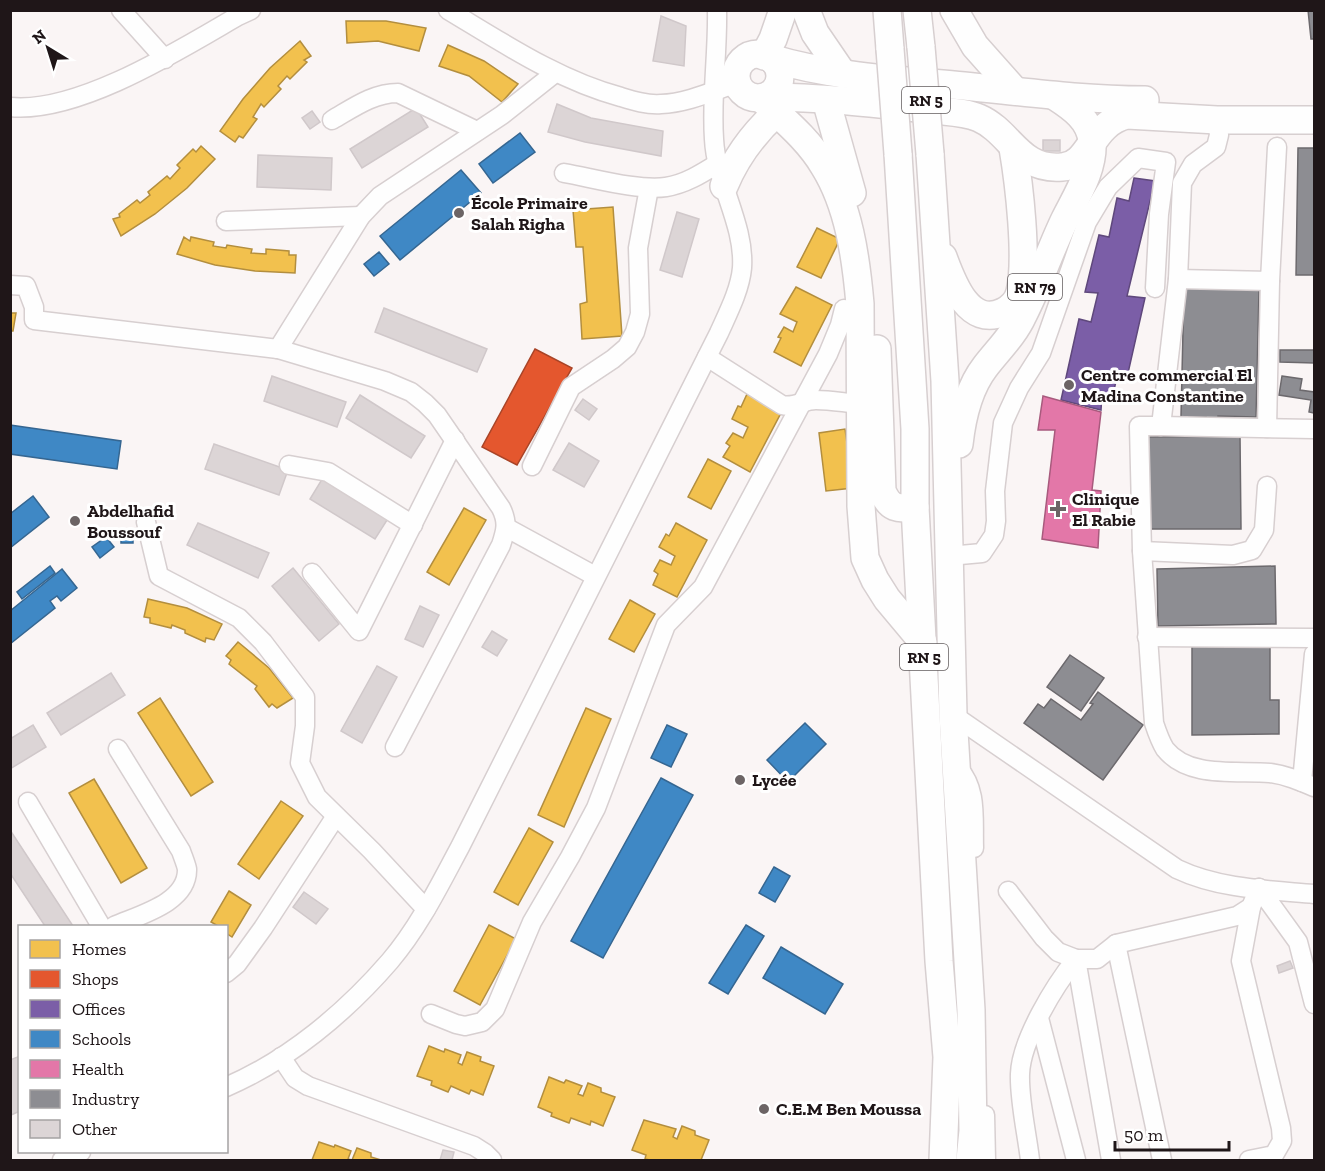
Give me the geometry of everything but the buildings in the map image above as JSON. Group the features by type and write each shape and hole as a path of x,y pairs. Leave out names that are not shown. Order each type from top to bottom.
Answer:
{"highway":[{"path":"767,57 783,10"},
{"path":"806,10 815,33 843,74"},
{"name":"RN 5","path":"887,10 915,429 915,507 939,961 947,1058 943,1161"},
{"name":"RN 5","path":"917,10 930,154 945,381 953,716 970,1010 973,1131 970,1161"},
{"path":"954,10 975,46 1015,91"},
{"path":"1314,104 1092,100 1056,97 843,74 752,55 742,61 725,87 740,89 749,97 768,103 826,100 966,115 989,123 1013,148 1041,165 1065,167 1076,163 1084,155 1105,126 1127,115 1217,120 1314,120"},
{"path":"721,175 731,169 751,138 776,88 780,75 775,63 767,57"},
{"path":"1056,97 1076,111 1084,120 1092,142"},
{"path":"826,100 856,204 868,262 877,344 882,491 887,502 897,508 915,507"},
{"path":"768,103 825,166 849,229 858,276 860,304 862,535 865,558 886,599 923,642"},
{"name":"RN 79","path":"947,482 956,458 966,403 983,369 1011,336 1023,316 1087,172 1092,142"},
{"name":"RN 79","path":"935,236 957,290 968,306 981,314 988,315 1002,312 1014,303 1021,290 1023,265 1013,148"}],"street":[{"path":"121,10 165,59"},
{"path":"10,107 53,104 85,94 165,59 251,10"},
{"path":"448,10 555,73 602,92 644,103 662,104 681,101 725,87"},
{"path":"228,1086 281,1057 318,1030 357,996 391,960 426,909 460,847 735,295 742,268 740,239 721,175 713,138 725,87 717,45 717,10"},
{"path":"278,349 361,216 380,196 502,115 555,73"},
{"path":"332,120 371,98 385,93 398,93 477,131"},
{"path":"1161,426 1178,279 1182,183 1193,164 1216,147 1219,135 1217,120"},
{"path":"1267,428 1270,281 1277,147"},
{"path":"950,556 982,553 992,541 996,521 995,491 1003,423 1018,388 1041,353 1087,222 1108,187 1138,158 1166,162 1159,214 1155,288"},
{"path":"564,173 649,188 667,187 721,175"},
{"path":"532,466 572,387 627,347 635,332 640,314 638,248 649,188"},
{"path":"226,221 361,216"},
{"path":"1178,279 1270,281"},
{"path":"10,285 26,286 34,307 34,320 278,349 386,381 411,392 431,409 501,508 507,528 501,544 395,747"},
{"path":"431,1014 465,1026 482,1022 495,1010 532,922 596,808 666,625 703,587 835,340 844,309"},
{"path":"706,357 782,405 791,406 819,400 861,404"},
{"path":"1314,429 1139,426 1142,551 1154,723 1166,749 1177,759 1190,766 1271,773 1290,776 1308,784 1314,654"},
{"path":"312,573 359,631 455,440"},
{"path":"290,465 328,472 412,525"},
{"path":"1142,551 1233,555 1252,550 1264,530 1267,486"},
{"path":"146,522 159,576 238,618 262,642 305,697 305,726 300,763 317,797 426,909"},
{"path":"507,528 595,576"},
{"path":"1148,637 1314,638"},
{"path":"953,716 1177,869 1194,877 1219,884 1314,894"},
{"path":"118,749 181,851 187,869 185,885 178,895 118,925"},
{"path":"956,765 966,776 972,788 986,1161"},
{"path":"28,802 100,925"},
{"path":"228,971 237,964 263,928 336,816"},
{"path":"1249,1161 1274,1155 1282,1141 1281,1128 1241,961 1251,907 1259,888"},
{"path":"1259,888 1298,942 1314,1004"},
{"path":"1008,891 1044,938 1058,952 1076,959 1097,959 1116,944 1237,916 1251,907"},
{"path":"1116,944 1162,1161"},
{"path":"1030,1161 1020,1076 1021,1061 1039,1018 1065,972 1076,959"},
{"path":"1076,959 1111,1161"},
{"path":"1039,1018 1076,1161"},
{"path":"281,1057 295,1077 308,1086 474,1146 492,1161"},
{"path":"62,1161 79,1153"}],"place":[{"name":"École Primaire Salah Righa","path":"459,213"},
{"name":"Centre commercial El Madina Constantine","path":"1069,385"},
{"name":"Clinique El Rabie","path":"1058,509"},
{"name":"Abdelhafid Boussouf","path":"75,521"},
{"name":"Lycée","path":"740,780"},
{"name":"C.E.M Ben Moussa","path":"764,1109"}]}
